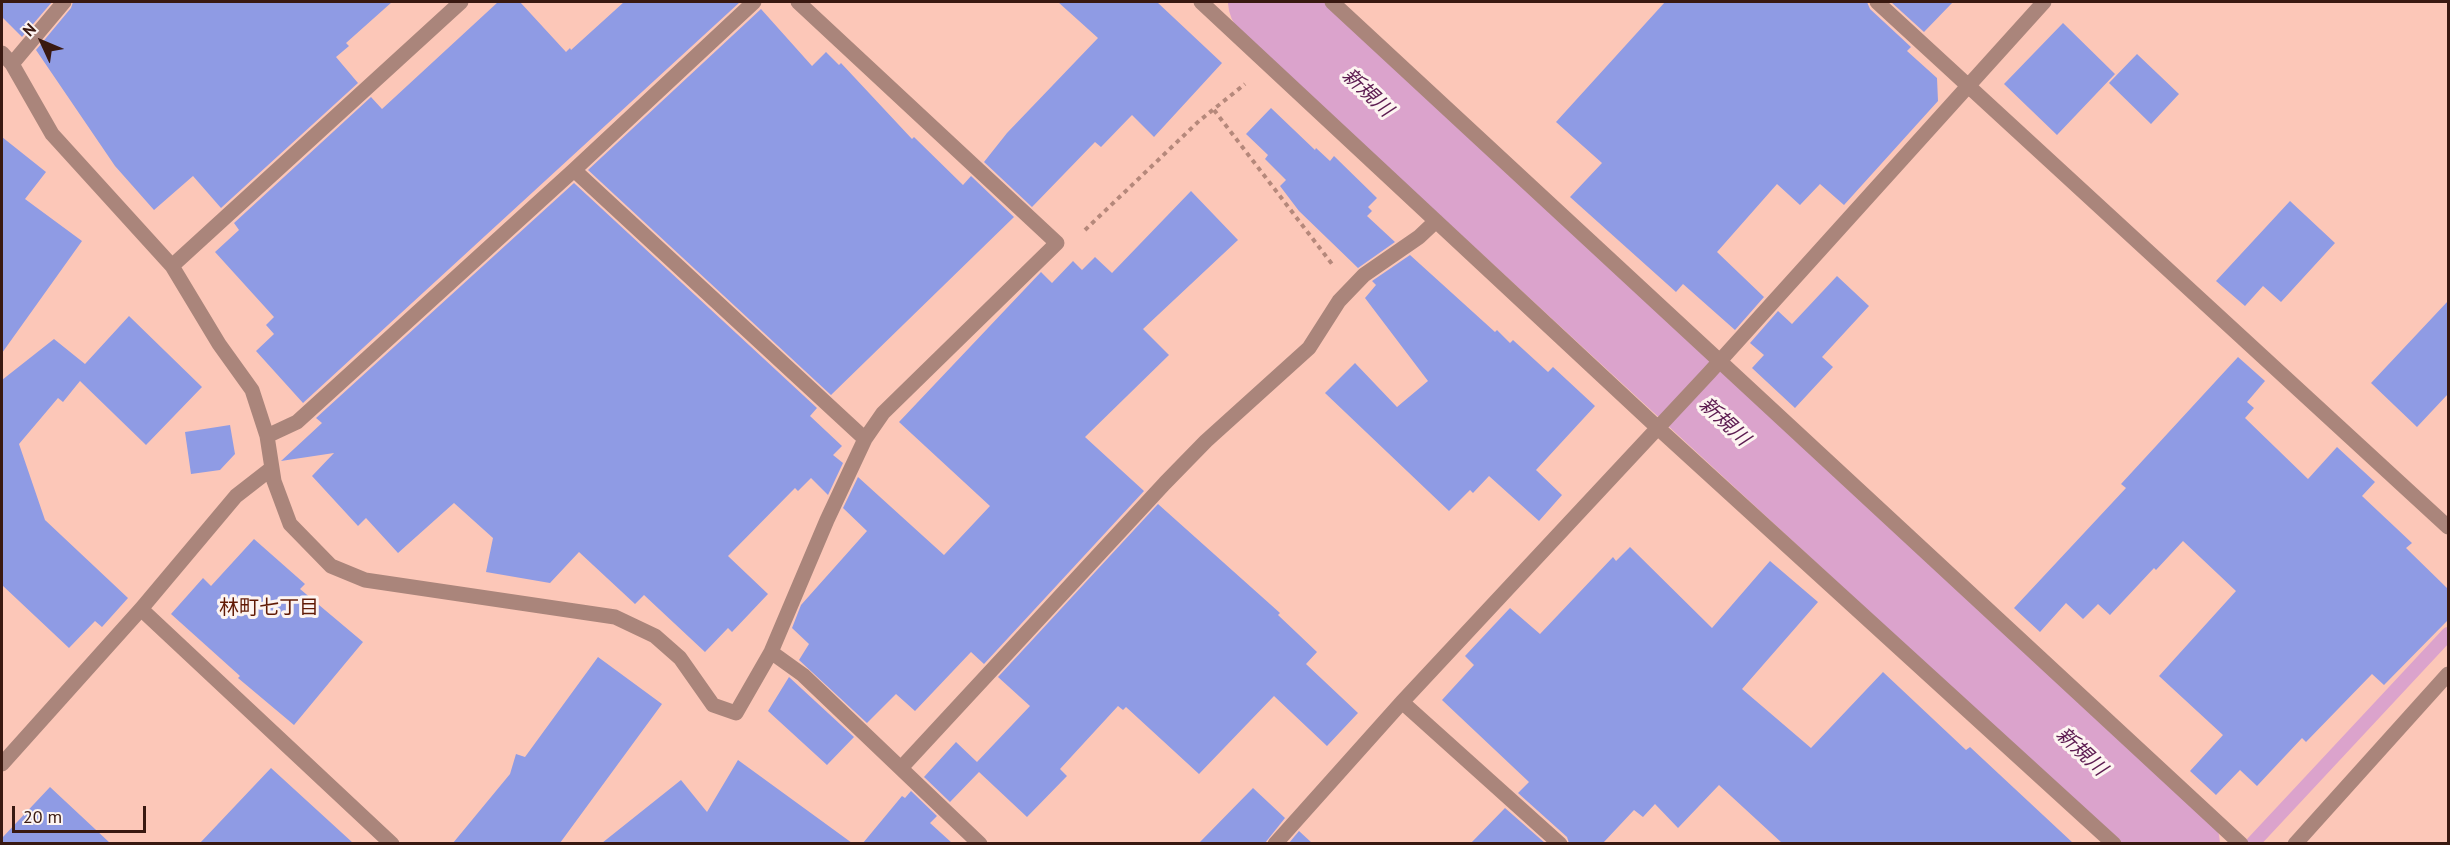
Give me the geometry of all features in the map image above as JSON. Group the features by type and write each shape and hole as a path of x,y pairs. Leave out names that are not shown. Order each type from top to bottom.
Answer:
{"street":[{"path":"64,2 7,58 52,134 172,266 219,344 252,390 267,436 274,482 290,524 332,566 364,580 615,617 655,636 680,658 713,705 736,713 771,652 865,439 883,413 1057,243 798,2"},
{"path":"172,266 461,2"},
{"path":"267,436 297,422 574,170 753,2"},
{"path":"1200,2 1658,428 2114,843"},
{"path":"1332,2 2238,840"},
{"path":"1877,2 2448,527"},
{"path":"1275,843 1402,702 1709,373 2044,2"},
{"path":"574,170 865,439"},
{"path":"900,768 1165,483 1206,441 1309,348 1339,301 1351,288 1364,275 1419,237 1436,220"},
{"path":"2,764 141,609 236,496 272,468"},
{"path":"141,609 392,843"},
{"path":"771,652 803,675 980,843"},
{"path":"2295,843 2448,674"},
{"path":"1402,702 1560,843"}],"path":[{"path":"1057,243 1086,229 1153,163 1267,63"},
{"path":"1214,110 1351,288"}],"building":[{"path":"2,2 52,2 22,37 2,17"},
{"path":"73,2 392,2 346,43 349,46 336,57 358,83 221,208 193,176 154,210 115,166 36,50 71,8"},
{"path":"498,2 520,2 566,52 624,2 740,2 303,403 256,351 274,334 266,325 274,317 215,252 239,230 234,223 371,97 382,109"},
{"path":"1058,2 1157,2 1222,63 1154,137 1132,115 1101,147 1095,142 1032,207 984,162 1007,133 1098,38"},
{"path":"1665,2 1867,2 1870,9 1911,47 1907,51 1937,78 1938,101 1844,205 1820,184 1800,205 1777,184 1717,252 1764,297 1735,330 1683,284 1676,292 1570,197 1602,163 1556,122"},
{"path":"1891,2 1953,2 1924,32"},
{"path":"761,9 812,66 826,52 839,65 841,63 912,139 914,137 963,185 971,176 1014,217 831,395 588,170"},
{"path":"2063,23 2115,74 2057,135 2004,84"},
{"path":"2137,54 2179,94 2151,124 2109,83"},
{"path":"1271,108 1315,150 1316,148 1330,161 1334,156 1377,198 1368,207 1372,211 1367,216 1395,242 1358,268 1299,211 1280,186 1286,180 1265,159 1268,155 1246,134"},
{"path":"2,137 46,172 25,199 82,241 2,353"},
{"path":"574,183 817,408 810,416 842,446 833,455 843,463 828,495 811,478 798,491 795,488 728,556 768,594 732,632 728,628 705,652 644,595 635,604 579,552 550,583 486,572 493,538 454,503 398,553 366,518 358,526 312,476 334,453 281,461 322,423 316,418"},
{"path":"1191,191 1238,240 1143,329 1169,355 1085,437 1144,491 984,664 971,652 915,711 896,694 867,723 799,660 809,644 792,628 801,605 867,531 843,508 858,477 944,555 990,506 899,422 1041,272 1052,283 1073,261 1082,270 1095,257 1112,273"},
{"path":"2290,201 2335,243 2281,302 2263,286 2245,306 2216,281"},
{"path":"1410,255 1495,332 1497,330 1510,343 1513,340 1548,372 1553,367 1595,406 1536,470 1562,495 1539,521 1489,476 1473,493 1470,490 1449,511 1325,393 1355,363 1397,407 1428,381 1365,298 1376,285 1372,281"},
{"path":"1837,276 1869,306 1822,357 1833,367 1795,408 1752,368 1764,355 1750,343 1778,311 1792,324"},
{"path":"2448,301 2448,394 2417,427 2371,383"},
{"path":"129,316 202,387 146,445 80,381 63,402 58,398 19,444 45,520 128,598 102,627 95,621 69,648 2,585 2,380 54,339 85,364"},
{"path":"2238,357 2265,381 2247,402 2254,408 2245,418 2308,479 2337,447 2375,482 2362,496 2412,543 2406,548 2448,589 2448,620 2384,685 2372,674 2306,742 2302,738 2257,786 2240,770 2216,795 2190,771 2223,735 2159,676 2236,591 2183,541 2110,615 2098,604 2083,619 2066,603 2040,632 2014,608 2126,488 2121,484"},
{"path":"230,425 235,454 220,470 191,474 185,432"},
{"path":"1158,504 1280,613 1278,615 1317,652 1306,664 1358,713 1327,746 1274,696 1199,774 1126,707 1123,710 1118,706 1060,769 1067,776 1027,817 979,772 950,802 924,777 956,742 977,762 1030,706 998,677"},
{"path":"254,539 305,584 300,589 363,642 294,725 238,678 240,676 171,614 203,578 211,586"},
{"path":"1630,547 1712,628 1770,561 1818,602 1742,689 1811,748 1883,672 1966,750 1970,747 2073,843 1782,843 1719,785 1678,828 1655,804 1643,817 1634,810 1603,843 1569,843 1567,837 1518,793 1529,782 1442,700 1474,665 1465,656 1510,608 1540,634 1613,557 1616,561"},
{"path":"598,657 662,704 560,843 453,843 510,774 516,754 525,757"},
{"path":"789,677 854,737 827,765 768,711"},
{"path":"738,760 852,843 602,843 681,780 707,812"},
{"path":"271,768 353,843 200,843"},
{"path":"50,787 110,843 2,843 2,838"},
{"path":"1253,788 1285,818 1265,843 1199,843"},
{"path":"911,791 937,816 930,823 952,843 863,843 902,796 905,798"},
{"path":"1505,808 1545,843 1471,843"},
{"path":"1299,831 1312,843 1289,843"}],"waterway":[{"name":"新規川","path":"1268,2 2180,844"},
{"path":"2252,844 2448,634"}],"district":[{"name":"林町七丁目","path":"269,608"}]}
